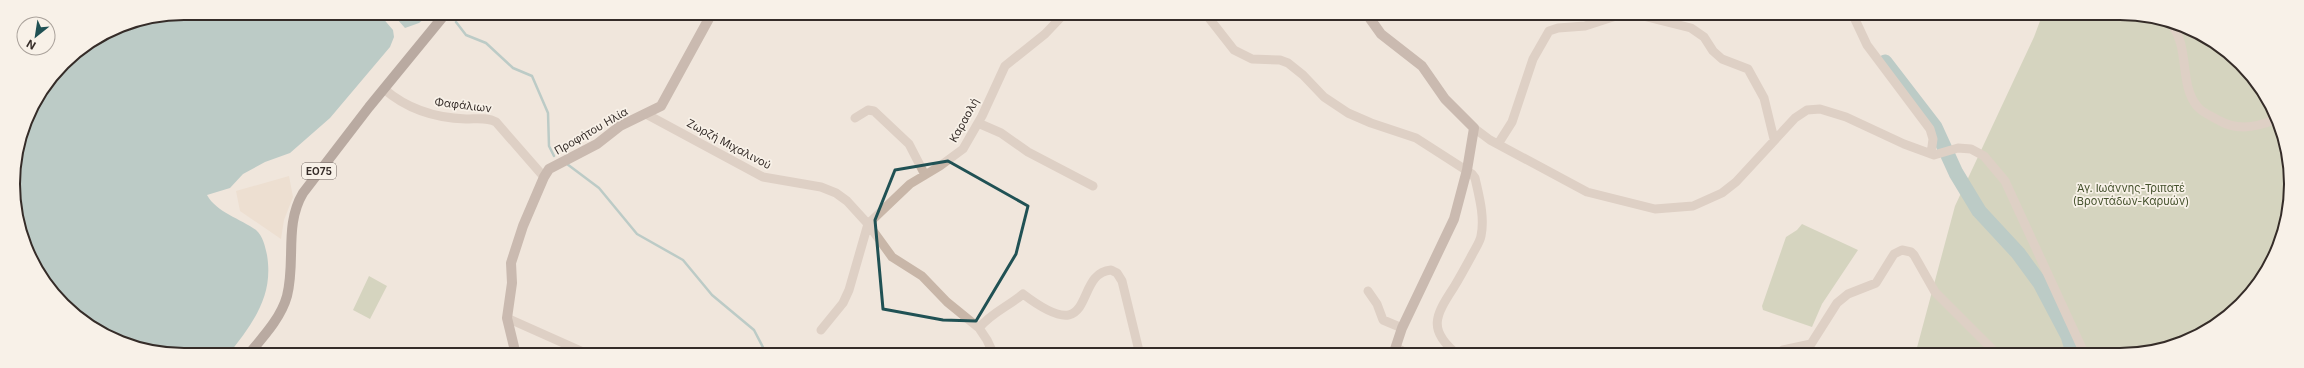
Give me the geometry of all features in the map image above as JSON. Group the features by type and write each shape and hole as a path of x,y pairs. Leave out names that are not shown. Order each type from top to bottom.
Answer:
{"main road":[{"name":"ΕΟ75","path":"261,348 277,328 291,303 294,289 298,224 305,201 441,20"},
{"name":"ΕΟ75","path":"253,348 272,324 285,301 288,288 292,224 299,199 386,91 448,20"}],"street":[{"name":"Προφήτου Ηλία","path":"514,348 507,318 512,282 512,257 536,192 544,177 549,169 597,144 620,126 656,109 666,99 708,20"},
{"name":"Καραολή","path":"868,224 910,184 959,152 978,122 1005,66 1045,34 1058,20"},
{"path":"1210,20 1234,50 1252,59 1280,60 1288,63 1303,75 1324,97 1348,113 1371,123 1416,138 1468,170 1475,178 1482,235 1460,277 1440,308 1437,318 1441,336 1449,348"},
{"path":"1371,20 1381,34 1422,66 1445,99 1474,128 1498,144 1587,192 1603,195 1640,207 1662,209 1693,206 1722,193 1736,182 1774,139 1802,112 1820,109 1854,120 1904,144 1935,154 1964,148 1978,152 1993,165 2005,181 2082,348"},
{"path":"1498,144 1512,122 1527,73 1546,34 1558,28 1585,26 1606,20"},
{"path":"1655,20 1691,28 1704,37 1713,51 1722,59 1748,69 1764,98 1774,139"},
{"path":"1855,20 1867,45 1930,130 1935,154"},
{"path":"2173,29 2180,43 2192,96 2201,110 2234,127 2255,126 2272,120"},
{"name":"Φαφάλιων","path":"386,91 398,100 429,114 448,118 487,119 496,122 544,177"},
{"path":"855,118 868,110 874,111 909,144 925,175"},
{"name":"Ζωρζή Μιχαλινού","path":"646,114 694,138 763,177 830,190 848,201 868,224 892,257 922,276 947,302 979,328 991,348"},
{"path":"978,122 1001,133 1028,152 1094,186"},
{"path":"1396,348 1402,328 1454,219 1468,170 1474,128"},
{"path":"821,330 844,303 850,290 868,224"},
{"path":"1792,348 1811,344 1834,306 1848,294 1876,283 1894,254 1902,250 1914,255 1935,292 1991,348"},
{"path":"979,328 990,317 1023,294 1050,312 1062,315 1071,315 1083,303 1096,278 1111,270 1117,273 1122,281 1138,348"},
{"path":"1368,291 1377,304 1383,320 1402,328"},
{"path":"507,318 574,348"}],"highlighted area":[{"path":"948,161 1028,206 1016,254 976,321 943,320 883,309 875,220 895,170"}],"green space":[{"name":"Άγ. Ιωάννης-Τριπατέ (Βροντάδων-Καρυών)","path":"2040,20 2131,20 2152,23 2183,32 2220,54 2236,68 2250,84 2262,102 2272,121 2283,163 2284,195 2281,216 2272,247 2250,284 2236,300 2220,314 2202,326 2183,336 2152,345 2131,348 1917,348 1955,206 2034,37"},
{"path":"1802,224 1858,250 1822,304 1812,327 1763,310 1762,306 1786,237 1797,230"},
{"path":"369,276 387,286 370,319 353,310"}],"shaded area":[{"path":"289,176 293,197 284,220 281,239 240,211 236,191"}],"water":[{"path":"173,20 384,20 393,30 394,37 390,47 330,118 290,153 265,162 243,174 230,188 207,195 216,206 258,232 262,238 267,255 267,284 264,297 253,321 233,348 163,347 121,336 84,314 68,300 54,284 37,257 32,247 23,216 20,195 20,173 23,152 32,121 54,84 68,68 84,54 102,42 121,32 131,29 152,23"},
{"path":"398,20 423,20 419,23 405,28"}],"waterway":[{"path":"456,22 466,35 486,43 513,68 532,76 548,113 549,146 554,156"},
{"path":"1885,62 1935,127 1956,173 1979,211 2018,253 2040,283 2068,336 2072,348"},
{"path":"567,164 599,188 637,234 683,260 712,295 754,330 763,348"}]}
